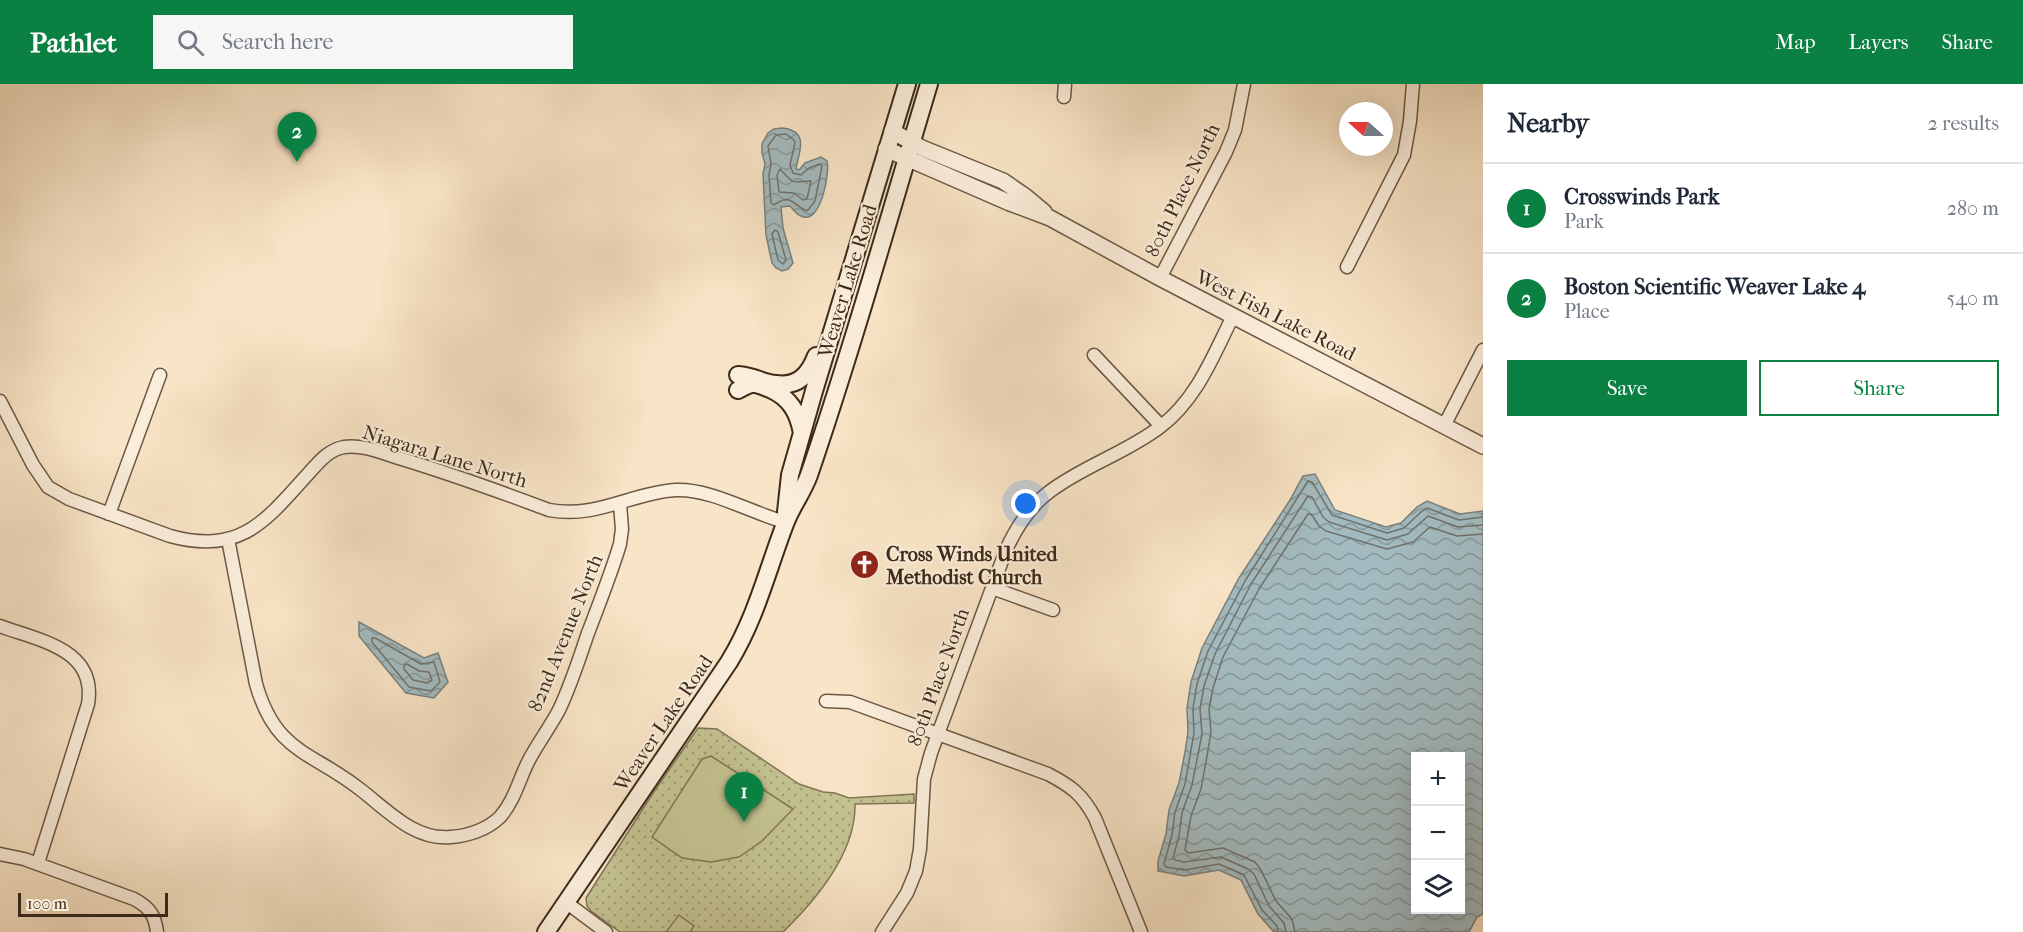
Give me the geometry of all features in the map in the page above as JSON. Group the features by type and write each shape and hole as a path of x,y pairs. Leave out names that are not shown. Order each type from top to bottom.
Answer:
{"main road":[{"name":"Weaver Lake Road","path":"785,522 790,476 886,148 907,84"},
{"name":"Weaver Lake Road","path":"546,932 735,651 759,601 785,522 807,478 821,438 929,84"},
{"path":"802,433 792,404 782,395 760,386 738,383 751,376 778,385 800,379 811,369 820,343 836,316"}],"street":[{"name":"80th Place North","path":"1160,278 1226,152 1235,130 1244,84"},
{"path":"1347,267 1404,156 1413,84"},
{"name":"West Fish Lake Road","path":"892,131 909,150 1010,203 1050,218 1160,278 1483,446"},
{"name":"West Fish Lake Road","path":"886,148 909,150"},
{"name":"80th Place North","path":"882,932 907,893 916,871 920,849 924,779 938,734 1015,531 1030,510 1048,492 1141,439 1161,426 1180,409 1195,390 1233,316"},
{"path":"1444,426 1483,350"},
{"path":"1094,355 1161,426"},
{"path":"109,514 160,375"},
{"name":"Niagara Lane North","path":"0,401 33,465 48,487 69,500 187,541 200,543 228,539 243,534 275,511 321,460 331,452 348,447 367,449 426,466 549,510 577,513 675,490 694,491 785,522"},
{"name":"82nd Avenue North","path":"228,539 256,684 261,702 276,728 296,749 351,782 398,820 425,834 450,837 482,829 498,818 514,795 527,764 558,711 621,544 620,504"},
{"path":"992,588 1053,610"},
{"path":"0,626 60,648 70,654 85,672 89,682 88,704 38,863"},
{"path":"826,701 850,702 1048,774 1077,792 1088,804 1095,818 1141,932"},
{"path":"0,854 38,863 144,905 152,913 157,932"},
{"path":"567,903 606,932"}],"shaded area":[{"path":"698,728 717,729 799,784 849,798 914,794 914,803 855,804 854,822 849,840 832,874 821,890 783,932 620,932 591,911 587,906 586,898 653,793"},
{"path":"711,756 793,809 762,841 739,857 711,862 682,858 652,837 702,759"},
{"path":"679,915 694,926 690,932 666,932"}],"water":[{"path":"782,128 791,130 800,138 796,169 799,170 805,163 821,157 827,161 828,167 823,196 814,213 808,217 801,216 790,206 781,207 783,228 793,263 788,269 782,271 772,263 766,235 763,174 765,164 762,144 768,133"},
{"path":"1315,474 1335,510 1386,527 1401,523 1417,507 1427,501 1460,514 1483,511 1483,914 1477,917 1469,932 1274,932 1258,914 1241,880 1219,870 1184,876 1158,871 1169,810 1179,783 1185,752 1191,682 1202,648 1239,578 1303,476"},
{"path":"359,622 424,658 438,653 448,682 434,698 406,693 359,636"}],"place":[{"name":"Boston Scientific Weaver Lake 4","path":"297,162"},
{"name":"Cross Winds United Methodist Church","path":"865,565"},
{"name":"Crosswinds Park","path":"744,822"}]}
